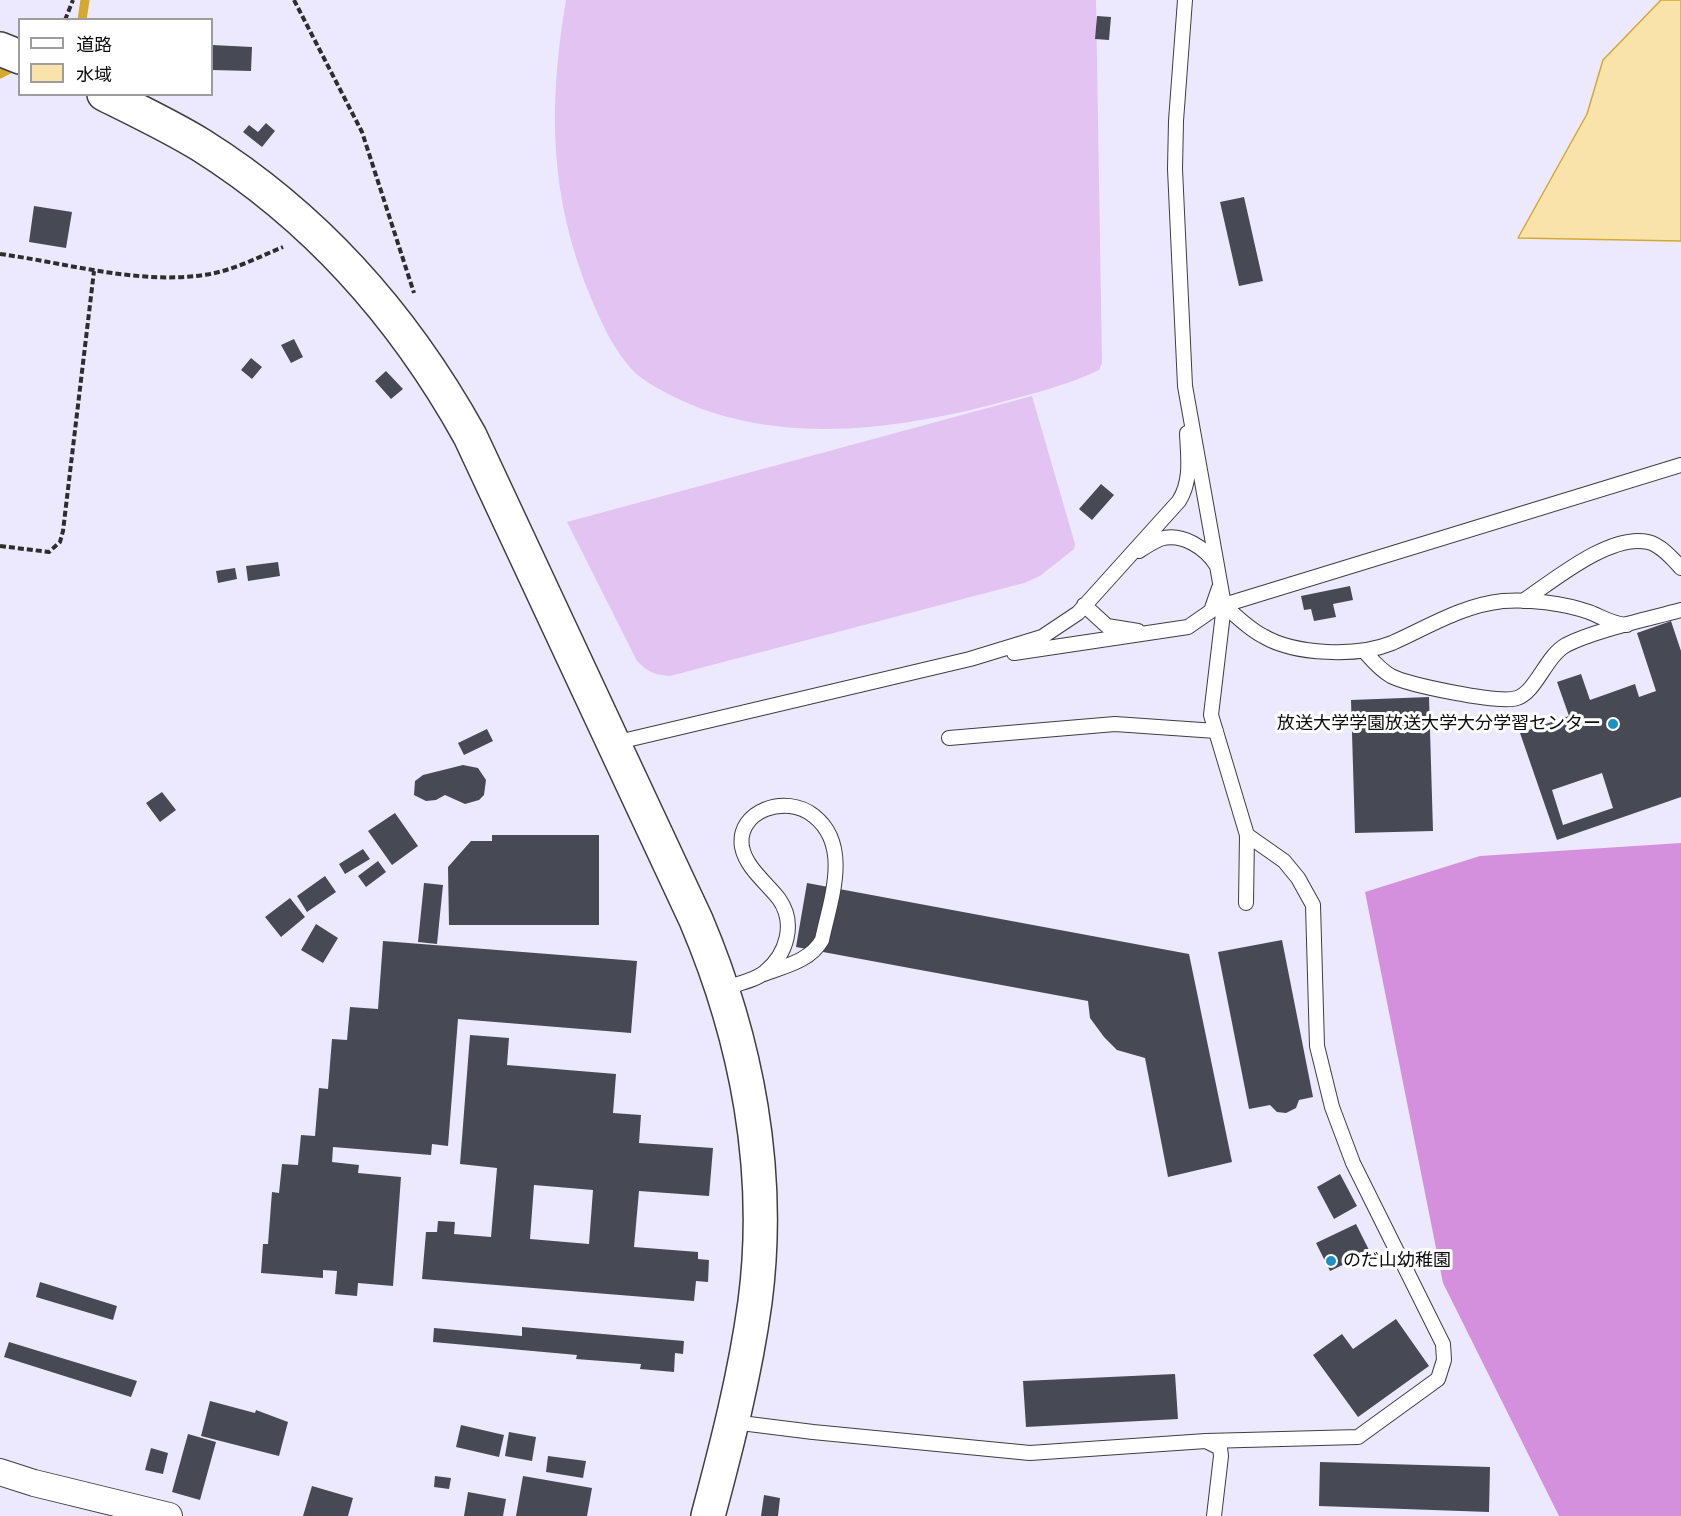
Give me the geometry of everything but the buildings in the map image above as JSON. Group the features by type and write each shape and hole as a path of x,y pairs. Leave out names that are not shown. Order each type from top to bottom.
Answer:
{"street":[{"path":"0,49 18,56"},
{"path":"108,96 199,144 265,190 346,261 388,310 455,409 487,471 688,900 723,989 741,1049 749,1090 760,1197 755,1301 733,1422 708,1516"},
{"path":"0,1472 34,1483 169,1516"}],"lane":[{"path":"614,743 970,659 1042,637 1066,622 1084,605 1185,491 1188,475 1175,170 1176,121 1185,0"},
{"path":"1185,386 1224,605 1211,715 1247,835 1246,903"},
{"path":"1224,605 1681,465"},
{"path":"970,659 1180,630 1201,620 1216,600 1219,573 1208,553 1193,543 1162,538 1138,551 1114,572"},
{"path":"1523,601 1591,555 1621,544 1648,542 1669,555 1681,568"},
{"path":"1224,605 1265,638 1326,652 1348,654 1390,644 1469,609 1502,601 1523,601 1588,611 1616,624 1627,625"},
{"path":"1084,605 1107,626 1152,633"},
{"path":"1364,651 1376,665 1402,681 1498,700 1515,699 1530,689 1545,665 1565,646 1681,610"},
{"path":"949,738 1115,724 1216,731"},
{"path":"723,989 800,961 817,948 822,940 836,861 829,832 807,810 792,804 777,804 764,809 746,827 742,838 746,858 779,898 788,920 787,938 782,952 764,974"},
{"path":"733,1422 1030,1453 1206,1441 1358,1437 1438,1378 1444,1359 1443,1344 1353,1163 1330,1099 1317,1046 1313,905 1298,878 1284,861 1247,835"},
{"path":"1206,1441 1220,1448 1221,1456 1214,1516"}],"path":[{"path":"67,18 73,0"},
{"path":"294,0 362,132 416,301"},
{"path":"0,254 50,261 94,271 175,276 212,273 248,263 315,232"},
{"path":"0,546 49,552 60,543 94,271"}],"shaded area":[{"path":"566,0 1096,0 1102,363 1099,370 1054,387 968,411 882,426 839,429 796,428 754,423 712,412 672,396 643,379 622,358 602,324 577,261 567,224 556,151 555,114 556,77"},
{"path":"1032,396 1075,544 1074,549 1040,576 1024,583 665,676 644,668 637,661 567,522"},
{"path":"1681,843 1681,1516 1559,1516 1443,1283 1365,892 1480,856"}],"water":[{"path":"1661,0 1681,0 1681,241 1518,238 1587,114 1603,60"}],"waterway":[{"path":"82,18 85,0"},
{"path":"0,74 17,65"}],"place":[{"name":"放送大学学園放送大学大分学習センター","path":"1613,724"},
{"name":"のだ山幼稚園","path":"1331,1261"}]}
